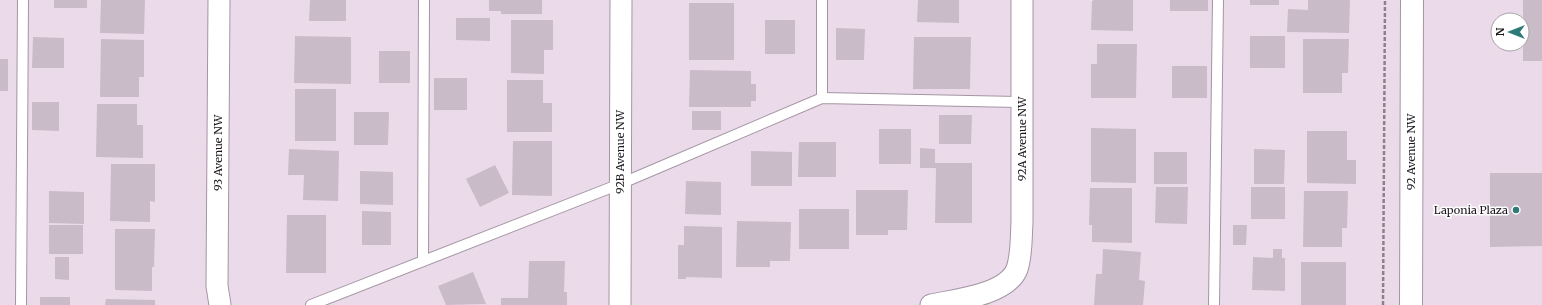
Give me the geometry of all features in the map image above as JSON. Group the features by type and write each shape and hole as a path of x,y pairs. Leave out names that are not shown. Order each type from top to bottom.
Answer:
{"street":[{"name":"93 Avenue NW","path":"219,0 217,286 220,305"},
{"name":"92B Avenue NW","path":"620,305 621,0"},
{"name":"92A Avenue NW","path":"931,305 984,293 997,288 1012,277 1020,258 1022,222 1022,0"},
{"name":"92 Avenue NW","path":"1411,305 1412,0"}],"lane":[{"path":"21,305 23,0"},
{"path":"423,261 424,0"},
{"path":"822,0 822,98"},
{"path":"1214,305 1218,0"},
{"path":"311,305 620,184 822,98 1022,102"}],"path":[{"path":"1382,305 1385,0"}],"building":[{"path":"54,0 87,0 87,8 54,8"},
{"path":"101,0 145,0 144,34 100,33"},
{"path":"310,0 346,0 346,21 309,21"},
{"path":"489,0 542,0 542,14 501,14 501,11 489,11"},
{"path":"918,0 959,0 959,23 917,22"},
{"path":"1133,0 1133,31 1091,30 1092,1"},
{"path":"1170,0 1208,0 1208,11 1170,11"},
{"path":"1250,0 1279,0 1279,5 1250,5"},
{"path":"1308,0 1350,0 1349,33 1287,32 1288,9 1308,10"},
{"path":"1523,0 1542,0 1542,61 1523,61 1523,52 1530,52 1530,12 1523,12"},
{"path":"689,3 734,3 734,60 689,60"},
{"path":"456,18 490,18 490,41 456,40"},
{"path":"511,20 553,20 553,50 544,50 544,74 511,73"},
{"path":"765,20 795,20 795,54 765,54"},
{"path":"836,28 865,29 864,60 836,60"},
{"path":"295,36 351,37 351,84 294,83"},
{"path":"1250,36 1285,36 1285,68 1250,68"},
{"path":"33,37 64,38 64,68 32,68"},
{"path":"914,37 971,37 970,89 913,89"},
{"path":"101,39 144,40 144,77 139,77 139,97 100,97"},
{"path":"1303,39 1349,39 1348,73 1342,73 1342,93 1303,93"},
{"path":"1097,44 1137,44 1136,98 1091,98 1091,64 1097,64"},
{"path":"379,51 410,51 410,83 379,83"},
{"path":"0,59 8,59 8,91 0,91"},
{"path":"1172,66 1207,66 1207,98 1172,98"},
{"path":"690,70 751,71 751,84 756,84 756,101 751,101 751,107 689,107"},
{"path":"434,78 467,78 467,110 434,110"},
{"path":"507,80 543,80 543,103 552,103 552,132 507,132"},
{"path":"295,89 336,89 336,141 295,141"},
{"path":"32,102 59,102 59,131 32,130"},
{"path":"97,104 137,104 137,125 143,125 143,158 96,157"},
{"path":"692,111 721,111 721,130 692,130"},
{"path":"354,112 389,112 388,145 354,145"},
{"path":"939,115 972,115 971,144 939,144"},
{"path":"1091,128 1136,129 1136,183 1091,182"},
{"path":"879,129 911,129 911,164 879,164"},
{"path":"1307,131 1347,131 1347,160 1356,160 1356,184 1307,183"},
{"path":"513,141 552,141 552,196 512,195"},
{"path":"799,142 836,142 836,177 798,177"},
{"path":"920,148 935,149 935,163 972,163 972,223 935,223 936,168 920,168"},
{"path":"289,149 339,151 338,201 303,200 304,175 288,175"},
{"path":"1254,149 1285,150 1284,184 1254,184"},
{"path":"751,151 792,152 792,186 751,186"},
{"path":"1154,152 1187,152 1187,184 1154,184"},
{"path":"111,164 155,164 155,202 150,201 150,222 110,221"},
{"path":"495,165 509,193 480,207 466,179"},
{"path":"360,171 393,172 393,205 360,204"},
{"name":"Laponia Plaza","path":"1490,173 1542,173 1542,246 1490,247"},
{"path":"686,181 721,182 721,215 685,214"},
{"path":"1156,187 1188,187 1187,224 1155,223"},
{"path":"1251,187 1285,187 1285,219 1251,219"},
{"path":"1090,188 1132,188 1132,243 1092,242 1092,225 1089,225"},
{"path":"856,190 908,190 907,230 888,230 888,235 856,235"},
{"path":"49,191 84,192 84,224 49,223"},
{"path":"1304,191 1348,191 1347,228 1342,228 1342,247 1303,247"},
{"path":"799,209 849,209 849,249 799,249"},
{"path":"362,211 391,212 391,245 362,245"},
{"path":"287,215 326,215 326,273 286,273"},
{"path":"737,221 791,222 790,261 770,261 770,267 736,267"},
{"path":"49,225 83,225 83,254 49,254"},
{"path":"1233,225 1247,225 1246,245 1233,245"},
{"path":"684,226 722,227 722,278 686,277 686,279 678,279 678,245 684,245"},
{"path":"115,229 155,229 152,291 115,290"},
{"path":"1103,249 1141,252 1139,280 1145,281 1143,305 1094,305 1096,274 1102,274"},
{"path":"1273,249 1282,249 1282,258 1285,258 1285,291 1252,290 1253,257 1273,258"},
{"path":"55,257 69,257 69,280 55,279"},
{"path":"529,261 565,261 564,292 567,292 567,305 501,305 501,298 528,298"},
{"path":"1301,262 1346,262 1346,305 1301,305"},
{"path":"473,272 486,304 446,305 438,286"},
{"path":"40,297 70,297 70,305 40,305"},
{"path":"106,299 155,300 155,305 105,305"}],"place":[{"name":"Laponia Plaza","path":"1516,210"}]}
